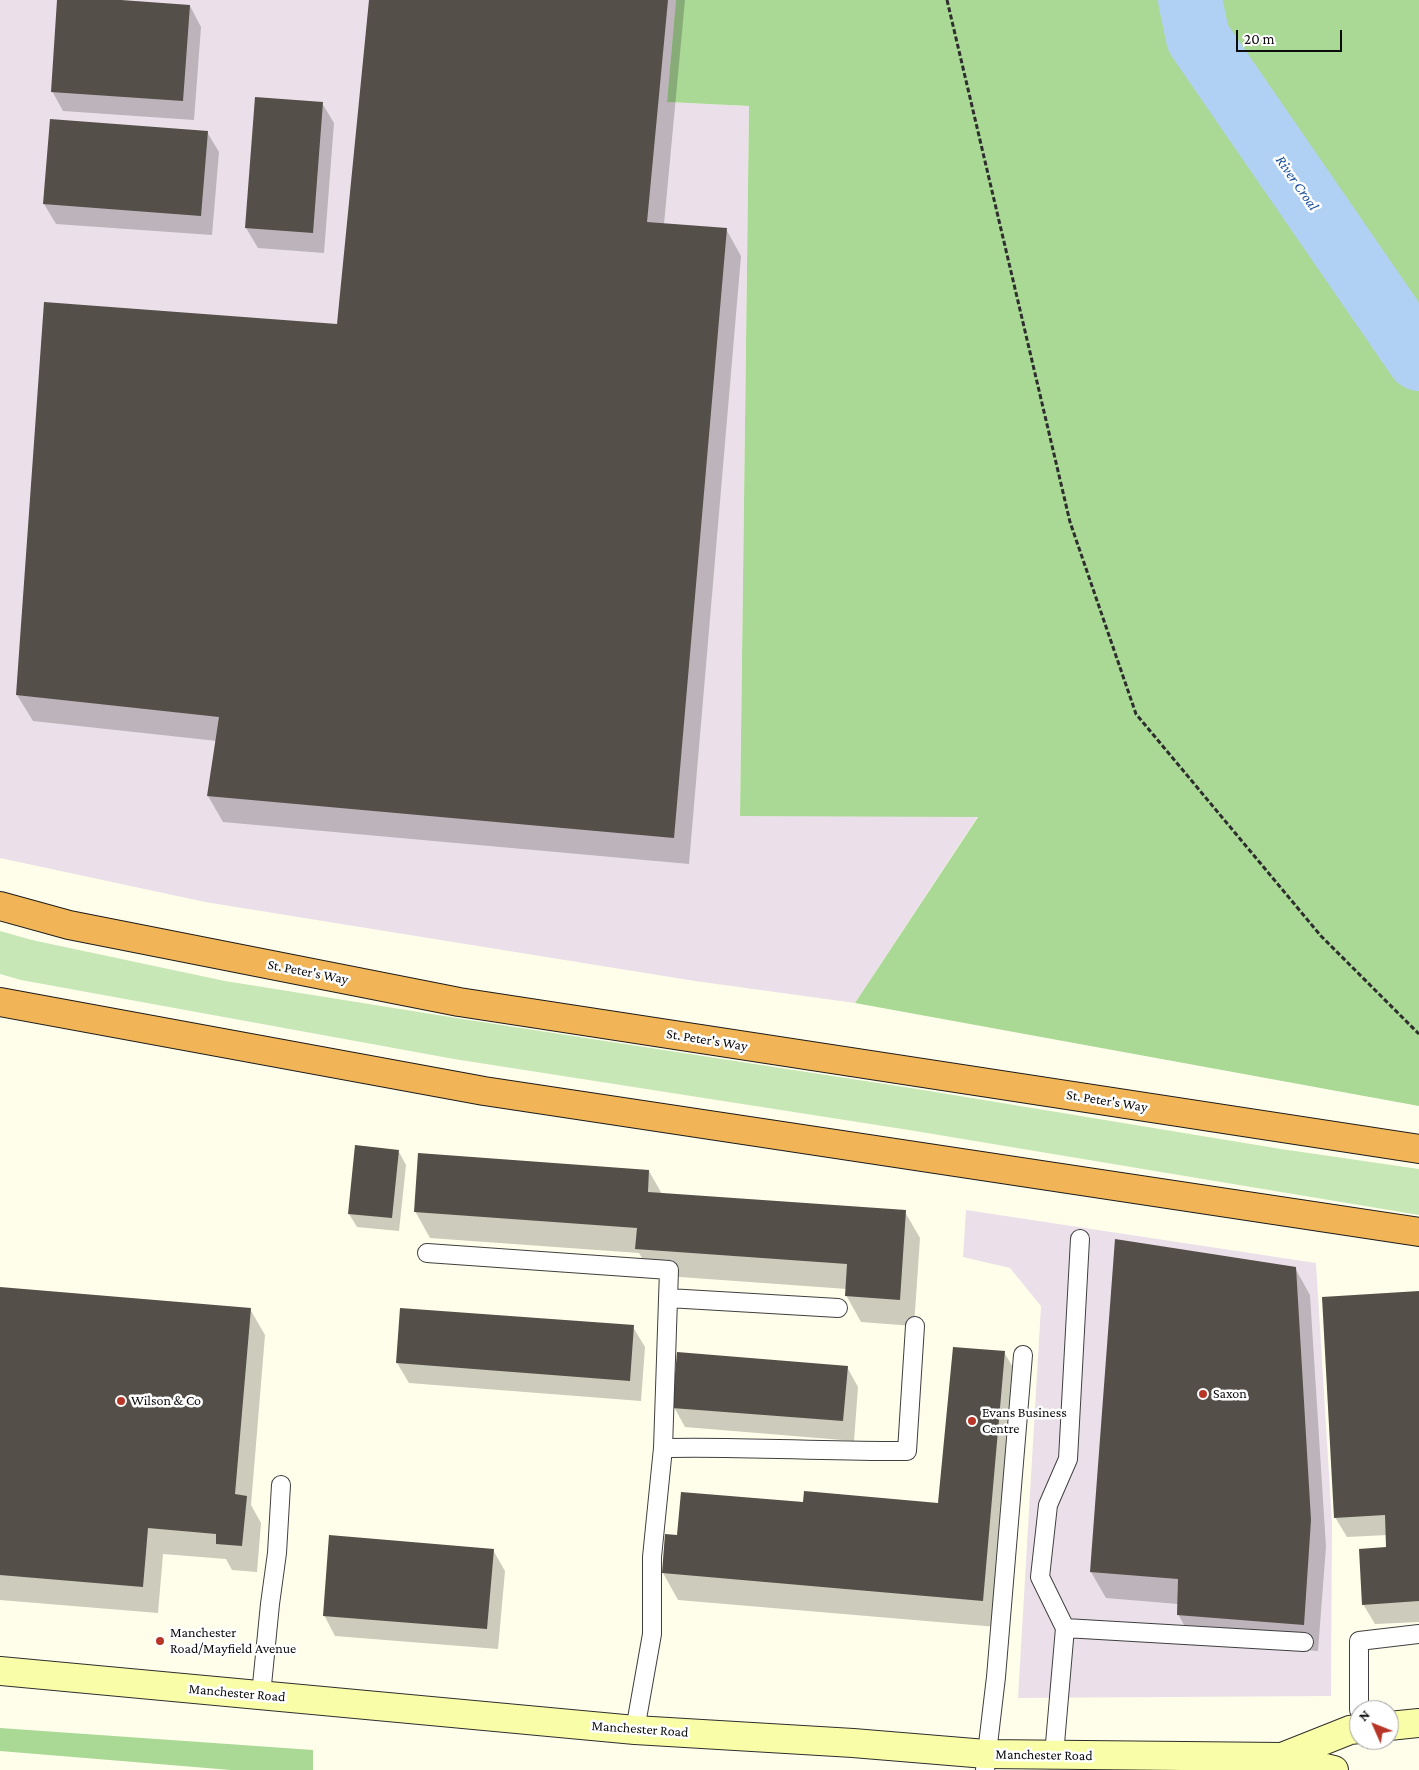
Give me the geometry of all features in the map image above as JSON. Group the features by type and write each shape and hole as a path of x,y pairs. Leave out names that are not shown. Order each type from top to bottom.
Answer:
{"highway":[{"name":"St. Peter's Way","path":"0,906 69,925 459,1002 1419,1149"},
{"path":"0,1002 484,1091 1419,1232"}],"main road":[{"name":"Manchester Road","path":"0,1671 635,1730 853,1743 985,1762 1054,1755 1282,1757 1334,1770"},
{"path":"1399,1725 1419,1722"},
{"name":"Manchester Road","path":"1282,1757 1349,1730"}],"lane":[{"path":"1054,1755 1065,1628 1040,1577 1048,1505 1068,1459 1080,1239"},
{"path":"427,1253 669,1270 663,1448 652,1557 652,1634 635,1730"},
{"path":"668,1298 838,1308"},
{"path":"663,1448 716,1446 872,1452 907,1451 915,1326"},
{"path":"985,1762 996,1677 1023,1356"},
{"path":"261,1695 270,1604 278,1553 281,1485"},
{"path":"1065,1628 1304,1642"},
{"path":"1359,1700 1359,1641 1419,1634"}],"path":[{"path":"947,0 1070,522 1136,714 1321,936 1419,1034"}],"shaded area":[{"path":"0,0 676,0 667,102 749,106 740,816 978,816 855,1003 695,981 205,902 0,858"},
{"path":"966,1210 1316,1263 1332,1523 1331,1696 1018,1698 1041,1306 1010,1268 963,1257"}],"green space":[{"path":"676,0 1419,0 1419,1106 855,1003 978,817 740,816 749,106 667,102"},
{"path":"0,931 32,940 225,981 917,1089 1281,1149 1419,1169 1419,1215 909,1130 454,1059 21,980 0,974"},
{"path":"0,1728 313,1750 313,1770 231,1770 0,1751"}],"building":[{"path":"57,0 121,0 190,5 183,101 51,92"},
{"path":"369,0 668,0 647,222 727,228 674,838 207,796 219,717 16,695 44,302 337,324"},
{"path":"255,97 323,102 313,233 245,228"},
{"path":"50,119 208,131 201,216 43,204"},
{"path":"355,1145 399,1150 392,1218 348,1214"},
{"path":"418,1153 649,1170 648,1192 906,1210 900,1300 845,1296 847,1264 635,1249 637,1228 414,1212"},
{"name":"Saxon","path":"1115,1239 1296,1267 1311,1520 1304,1625 1177,1615 1178,1579 1090,1572"},
{"name":"Wilson & Co","path":"0,1287 251,1308 235,1494 247,1496 242,1546 216,1544 216,1534 148,1528 143,1587 0,1575"},
{"path":"1419,1291 1419,1601 1362,1605 1359,1549 1386,1547 1385,1515 1334,1518 1322,1297"},
{"path":"400,1308 634,1325 630,1381 396,1363"},
{"name":"Evans Business Centre","path":"953,1347 1005,1351 983,1601 662,1573 665,1534 677,1535 681,1492 803,1502 804,1491 938,1503"},
{"path":"677,1352 848,1366 843,1421 672,1408"},
{"path":"329,1535 494,1549 487,1629 323,1616"}],"waterway":[{"name":"River Croal","path":"1190,0 1198,38 1419,359"}],"place":[{"name":"Saxon","path":"1203,1394"},
{"name":"Wilson & Co","path":"121,1401"},
{"name":"Evans Business Centre","path":"972,1421"},
{"name":"Manchester Road/Mayfield Avenue","path":"160,1641"}]}
